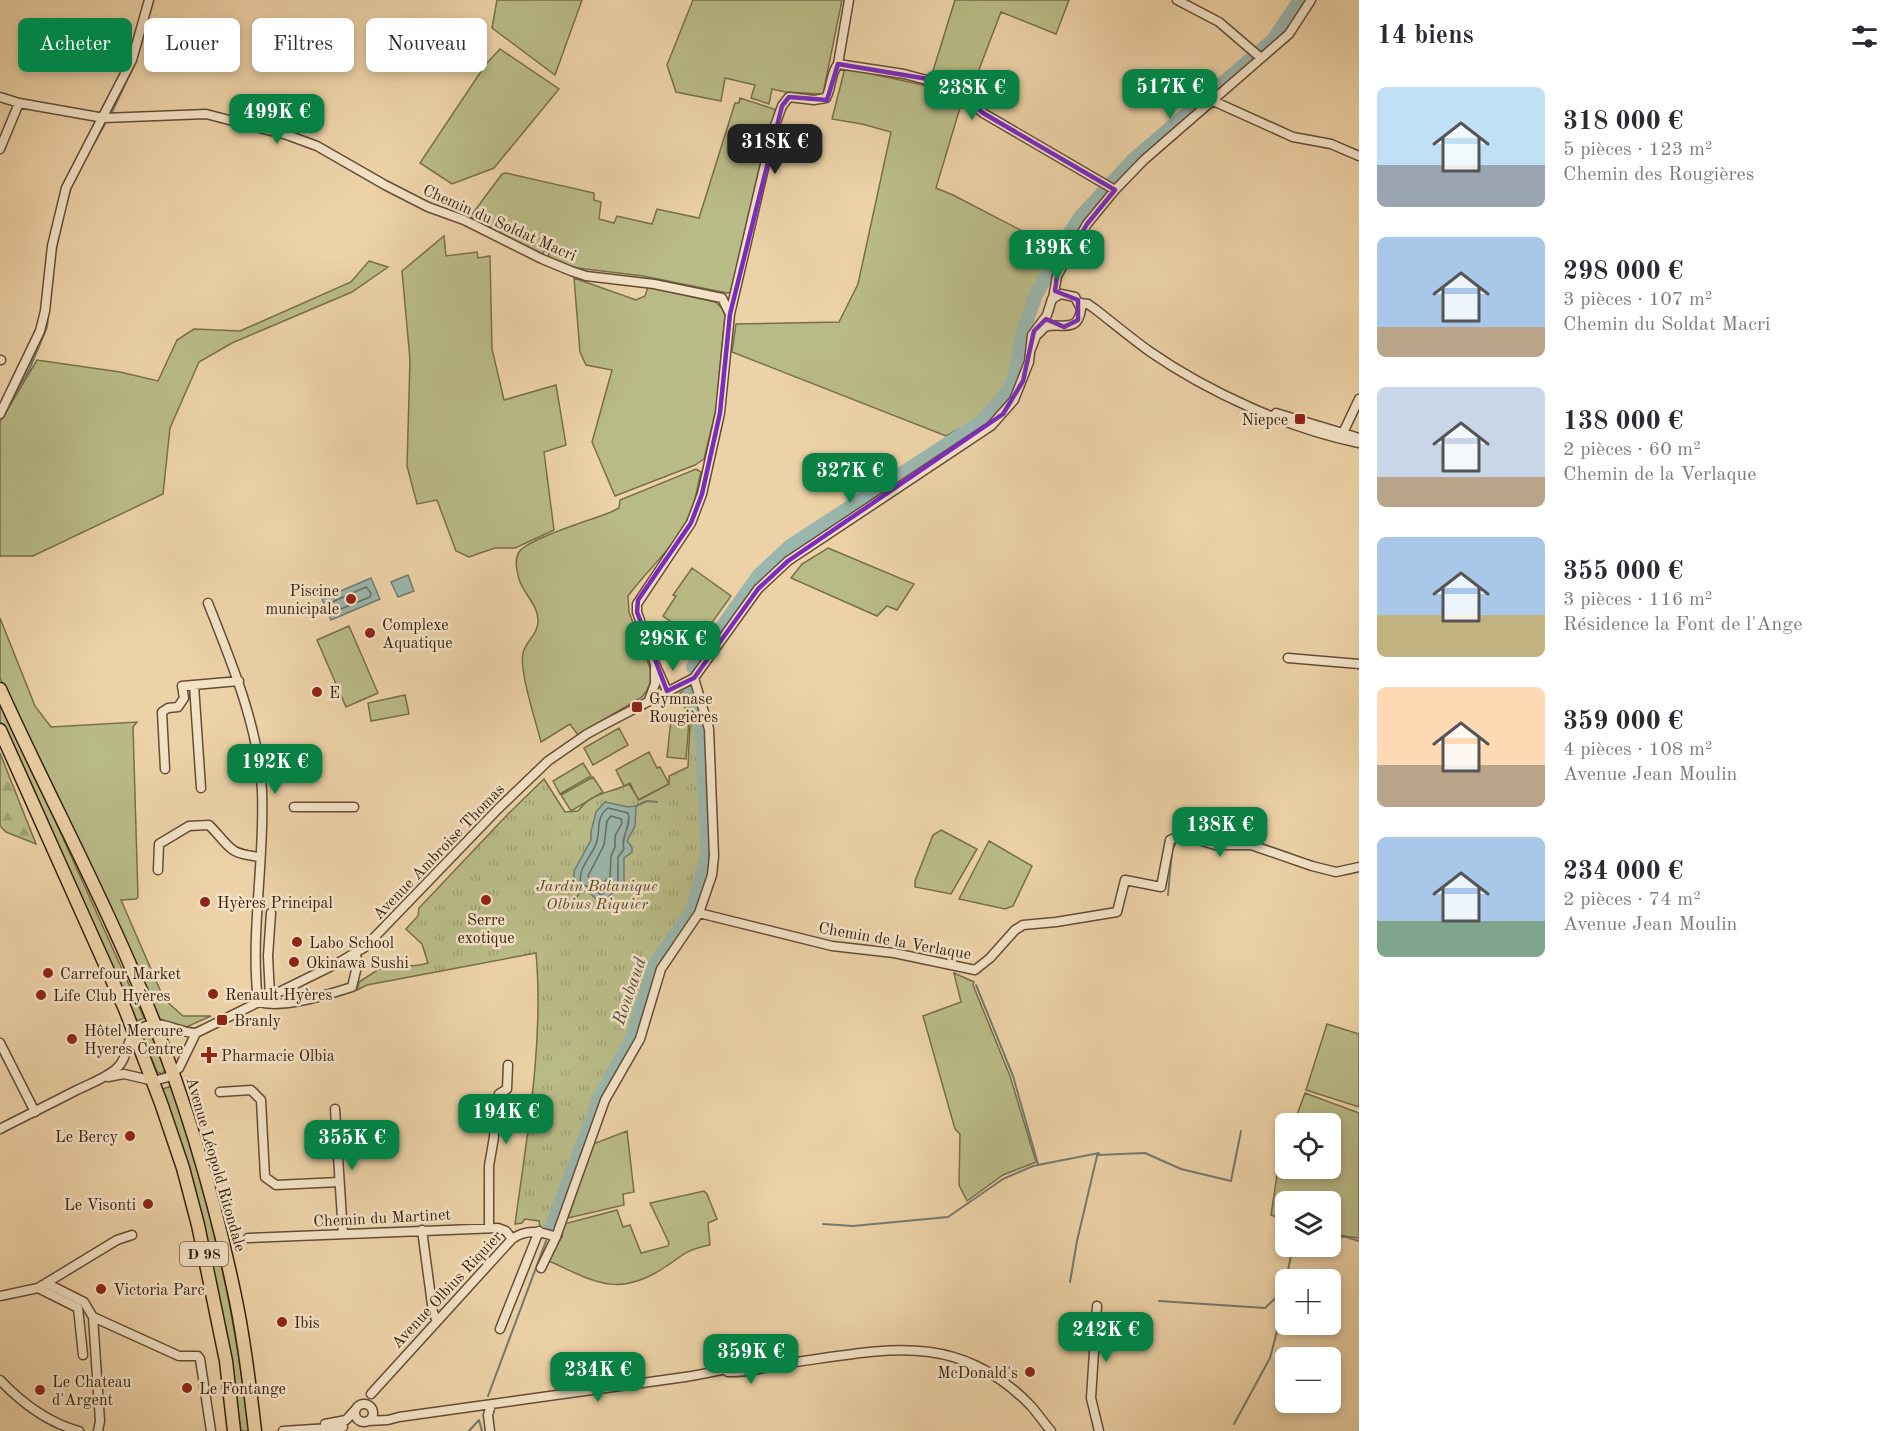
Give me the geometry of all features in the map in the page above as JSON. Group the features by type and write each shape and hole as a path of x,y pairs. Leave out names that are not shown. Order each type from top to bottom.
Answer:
{"highway":[{"name":"Avenue Léopold Ritondale","path":"0,689 128,960 173,1074 203,1164 225,1249 246,1360 255,1431"},
{"name":"Avenue Léopold Ritondale","path":"0,730 135,1031 154,1081 183,1168 198,1225 226,1361 234,1431"}],"street":[{"path":"0,414 40,331 45,311 52,246 66,188 132,60 148,0"},
{"path":"665,693 637,604 691,523 697,508 720,413 730,314 737,293 755,201 772,134 782,106 789,97 814,100 826,98 829,93 834,69 838,64 849,0"},
{"path":"1177,0 1220,22 1261,58"},
{"path":"542,1268 556,1237 604,1100 640,1039 661,969 699,913 712,875 714,856 709,729 693,678 758,589 788,561 975,437 1003,414 1014,400 1023,381 1032,335 1045,319 1053,298 1057,276 1087,224 1114,189 1144,160 1289,34 1311,0"},
{"path":"838,64 904,74 953,87 983,113 1114,189"},
{"name":"Chemin du Soldat Macri","path":"0,97 19,103 104,118 206,114 287,135 317,146 428,207 464,220 571,271 586,276 654,284 723,298 730,314"},
{"path":"1211,100 1293,137 1331,144 1359,156"},
{"path":"0,149 19,103"},
{"path":"1063,265 1061,281 1080,303 1090,306 1161,359 1255,410 1300,419 1359,443"},
{"path":"1053,298 1061,294 1071,294"},
{"path":"1079,318 1080,303"},
{"path":"1048,311 1051,319 1059,326"},
{"path":"1031,349 1039,332 1048,326 1070,326 1079,318 1095,314 1108,320"},
{"path":"0,393 10,395"},
{"path":"1342,435 1359,399"},
{"path":"1342,435 1359,438"},
{"path":"207,603 239,681 257,747 262,791 256,955 258,1002 276,1005 352,987 358,962 355,953"},
{"path":"1288,658 1359,663"},
{"path":"649,700 655,684 655,664"},
{"name":"Avenue Ambroise Thomas","path":"196,1033 355,953 375,939 498,809 548,761 587,734 693,678"},
{"path":"165,769 162,712 168,708 177,707 184,698 182,686 239,681"},
{"path":"655,684 665,693"},
{"path":"194,685 201,788"},
{"path":"294,807 354,807"},
{"path":"158,870 159,844 189,826 209,825 230,849 240,854 260,856"},
{"name":"Chemin de la Verlaque","path":"699,913 832,946 894,953 975,970 990,958 1015,930 1023,925 1117,912 1125,880 1161,887 1170,840 1182,835 1215,845 1251,845 1336,872 1359,867"},
{"path":"270,996 268,956 271,913"},
{"path":"0,1129 99,1079 120,1065 135,1031 160,1024 181,1032 196,1033 179,1068 173,1074 154,1081 124,1074 99,1079"},
{"path":"0,1043 34,1112"},
{"path":"489,1228 489,1166 494,1137 495,1110 499,1094 507,1089 508,1065"},
{"path":"220,1092 251,1090 261,1100 265,1177 276,1185 339,1182"},
{"path":"335,1109 343,1234"},
{"name":"Chemin du Martinet","path":"248,1238 498,1228 506,1231 512,1239"},
{"path":"422,1230 433,1312 437,1321"},
{"path":"500,1329 539,1231 556,1237"},
{"name":"Avenue Olbius Riquier","path":"371,1394 512,1239 522,1234 539,1231"},
{"path":"0,1296 42,1286 117,1240 132,1235"},
{"path":"42,1286 84,1302 93,1317 100,1421 98,1431"},
{"path":"42,1286 78,1308 83,1355"},
{"path":"1097,1306 1090,1387 1097,1428"},
{"path":"93,1317 179,1356 198,1356 211,1431"},
{"path":"283,1431 340,1429 365,1421 388,1420 722,1371 740,1373 777,1365 874,1351 907,1349 935,1351 960,1358 983,1369 1011,1388 1032,1407 1049,1429"},
{"path":"2,1385 53,1421 79,1431"},
{"path":"305,1429 346,1420 362,1404 371,1407 381,1415 399,1417"},
{"path":"490,1431 488,1415 491,1405"},
{"path":"365,1421 373,1415 371,1407"},
{"path":"356,1410 357,1418 365,1421"}],"highlighted area":[{"path":"838,64 928,79 953,87 983,113 1115,190 1087,224 1057,276 1055,291 1078,300 1078,320 1064,327 1046,319 1034,331 1023,381 1003,414 788,561 758,589 694,678 667,691 637,612 638,600 691,523 702,494 720,413 730,314 782,106 789,97 827,100"}],"green space":[{"path":"497,0 582,0 555,75 492,28"},
{"path":"693,0 842,0 823,94 772,89 769,104 751,98 755,85 725,78 721,101 676,92 667,65"},
{"path":"955,0 1069,0 1056,34 1001,12 970,93 960,82 932,74"},
{"path":"500,49 559,89 494,168 452,184 420,163 481,72 487,72 487,63"},
{"path":"845,68 950,91 962,101 936,188 1055,248 1029,299 1013,374 1005,388 978,419 946,436 732,352 736,324 839,322 858,284 891,132 832,119"},
{"path":"740,98 774,109 776,114 732,292 727,293 643,276 569,267 548,259 549,252 545,250 542,255 470,217 502,174 506,173 594,193 594,200 601,202 599,219 614,223 617,216 652,224 657,209 699,218 735,103 739,103"},
{"path":"444,236 446,256 477,252 478,258 490,256 492,349 504,400 556,385 566,445 544,452 554,530 515,548 495,548 469,557 456,551 437,500 417,504 407,466 410,360 402,271"},
{"path":"369,261 388,267 352,292 232,343 199,362 170,428 163,494 33,556 0,556 0,422 37,360 120,372 158,381 177,340 194,329 240,331 351,282"},
{"path":"574,278 636,300 645,296 648,287 715,302 722,308 725,315 716,410 704,459 695,465 615,496 592,442 612,370 586,365 580,352"},
{"path":"696,469 701,472 687,521 672,544 628,596 629,612 651,671 646,691 642,697 578,735 570,724 541,742 522,661 523,653 538,625 538,620 536,609 519,579 517,555 525,547 547,535 611,512 619,508 620,500"},
{"path":"828,548 914,584 897,610 887,606 877,616 791,578 802,564"},
{"path":"692,568 731,596 703,635 700,643 663,616 676,596 673,595"},
{"path":"0,618 35,706 51,727 137,722 133,727 138,897 121,900 164,999 183,1016 211,1016 184,1028 160,1019 0,678"},
{"path":"349,626 378,693 346,707 317,640"},
{"name":"Jardin Botanique Olbius Riquier","path":"685,690 698,734 703,859 688,908 647,972 629,1036 595,1096 546,1231 540,1227 539,1221 525,1219 522,1223 515,1224 536,1054 538,986 536,953 367,985 357,990 359,982 379,969 428,963 422,944 406,929 418,916 419,908 544,779 565,812 578,811 595,796 629,784 639,800 669,784 669,776 688,767 690,722 680,693"},
{"path":"405,695 409,714 371,721 368,703"},
{"path":"0,698 144,1018 137,1021 0,721"},
{"path":"671,720 689,721 686,759 667,757"},
{"path":"619,728 628,745 593,765 584,748"},
{"path":"649,752 669,784 638,800 630,783 624,786 616,770"},
{"path":"0,753 36,844 6,832 0,826"},
{"path":"583,763 591,776 560,794 553,781"},
{"path":"593,777 603,792 571,811 561,795"},
{"path":"941,830 977,849 951,894 915,887 915,881 933,835"},
{"path":"989,841 1032,866 1013,906 1005,909 959,899"},
{"path":"954,973 974,982 973,985 1010,1076 1036,1162 1003,1175 967,1201 959,1185 960,1134 955,1129 923,1016 961,1002"},
{"path":"1327,1024 1359,1034 1359,1107 1306,1090"},
{"path":"146,1031 151,1034 165,1070 162,1074 157,1072 143,1037"},
{"path":"171,1086 198,1171 219,1256 236,1343 249,1431 241,1431 225,1326 205,1230 163,1089"},
{"path":"1305,1093 1359,1113 1359,1238 1341,1235 1341,1191 1275,1191 1275,1217 1271,1215 1276,1179 1341,1179 1341,1113 1298,1113"},
{"path":"627,1131 634,1192 623,1194 624,1205 568,1218 593,1144"},
{"path":"704,1191 717,1219 708,1223 710,1245 686,1253 648,1277 619,1284 606,1283 592,1280 547,1260 562,1237 564,1224 617,1210 623,1227 630,1225 641,1253 668,1246 669,1243 650,1203"}],"water":[{"path":"408,575 414,591 398,597 391,582"},
{"name":"Piscine municipale","path":"371,578 380,599 331,620 322,599"},
{"path":"605,802 628,807 636,806 635,826 627,841 632,847 632,852 624,858 624,886 606,899 598,901 591,894 584,891 578,892 574,884 574,871 591,840 596,812"}],"waterway":[{"path":"693,667 759,575 790,546 981,422 1008,391 1014,378 1023,332 1035,297 1081,216 1134,159 1273,40 1300,0"},
{"path":"112,112 135,63"},
{"path":"92,147 105,124"},
{"path":"63,216 72,184"},
{"path":"55,254 60,230"},
{"path":"8,406 29,370 47,327 52,280"},
{"name":"Roubaud","path":"551,1229 600,1097 632,1038 655,964 692,911 708,855 701,727 690,690"},
{"path":"636,806 647,801 657,802"},
{"path":"1171,836 1175,831 1180,832"},
{"path":"1168,895 1172,851 1176,842"},
{"path":"1257,842 1291,854"},
{"path":"576,898 580,893"},
{"path":"976,985 1013,1076 1038,1164"},
{"path":"823,1224 853,1226 948,1217 1003,1179 1033,1166 1099,1153 1097,1155 1145,1153 1181,1169 1231,1181 1241,1131"},
{"path":"1070,1282 1097,1156"},
{"path":"1341,1237 1359,1241"},
{"name":"Roubaud","path":"488,1396 546,1241"},
{"path":"1288,1269 1291,1257"},
{"path":"1159,1301 1265,1308 1275,1299"},
{"path":"1234,1424 1270,1358 1276,1335"},
{"name":"Roubaud","path":"469,1431 479,1420 482,1431"}],"place":[{"name":"Niepce","path":"1300,419"},
{"name":"Piscine municipale","path":"351,599"},
{"name":"Complexe Aquatique","path":"370,633"},
{"name":"E","path":"317,692"},
{"name":"Gymnase Rougières","path":"637,707"},
{"name":"Serre exotique","path":"486,900"},
{"name":"Hyères Principal","path":"205,902"},
{"name":"Labo School","path":"297,942"},
{"name":"Okinawa Sushi","path":"294,962"},
{"name":"Carrefour Market","path":"48,973"},
{"name":"Renault Hyères","path":"213,994"},
{"name":"Life Club Hyères","path":"41,995"},
{"name":"Branly","path":"222,1020"},
{"name":"Hôtel Mercure Hyeres Centre","path":"72,1039"},
{"name":"Pharmacie Olbia","path":"209,1055"},
{"name":"Le Bercy","path":"130,1136"},
{"name":"Le Visonti","path":"148,1204"},
{"name":"Victoria Parc","path":"101,1289"},
{"name":"Ibis","path":"282,1322"},
{"name":"McDonald's","path":"1030,1372"},
{"name":"Le Fontange","path":"187,1388"},
{"name":"Le Chateau d'Argent","path":"40,1390"}]}
